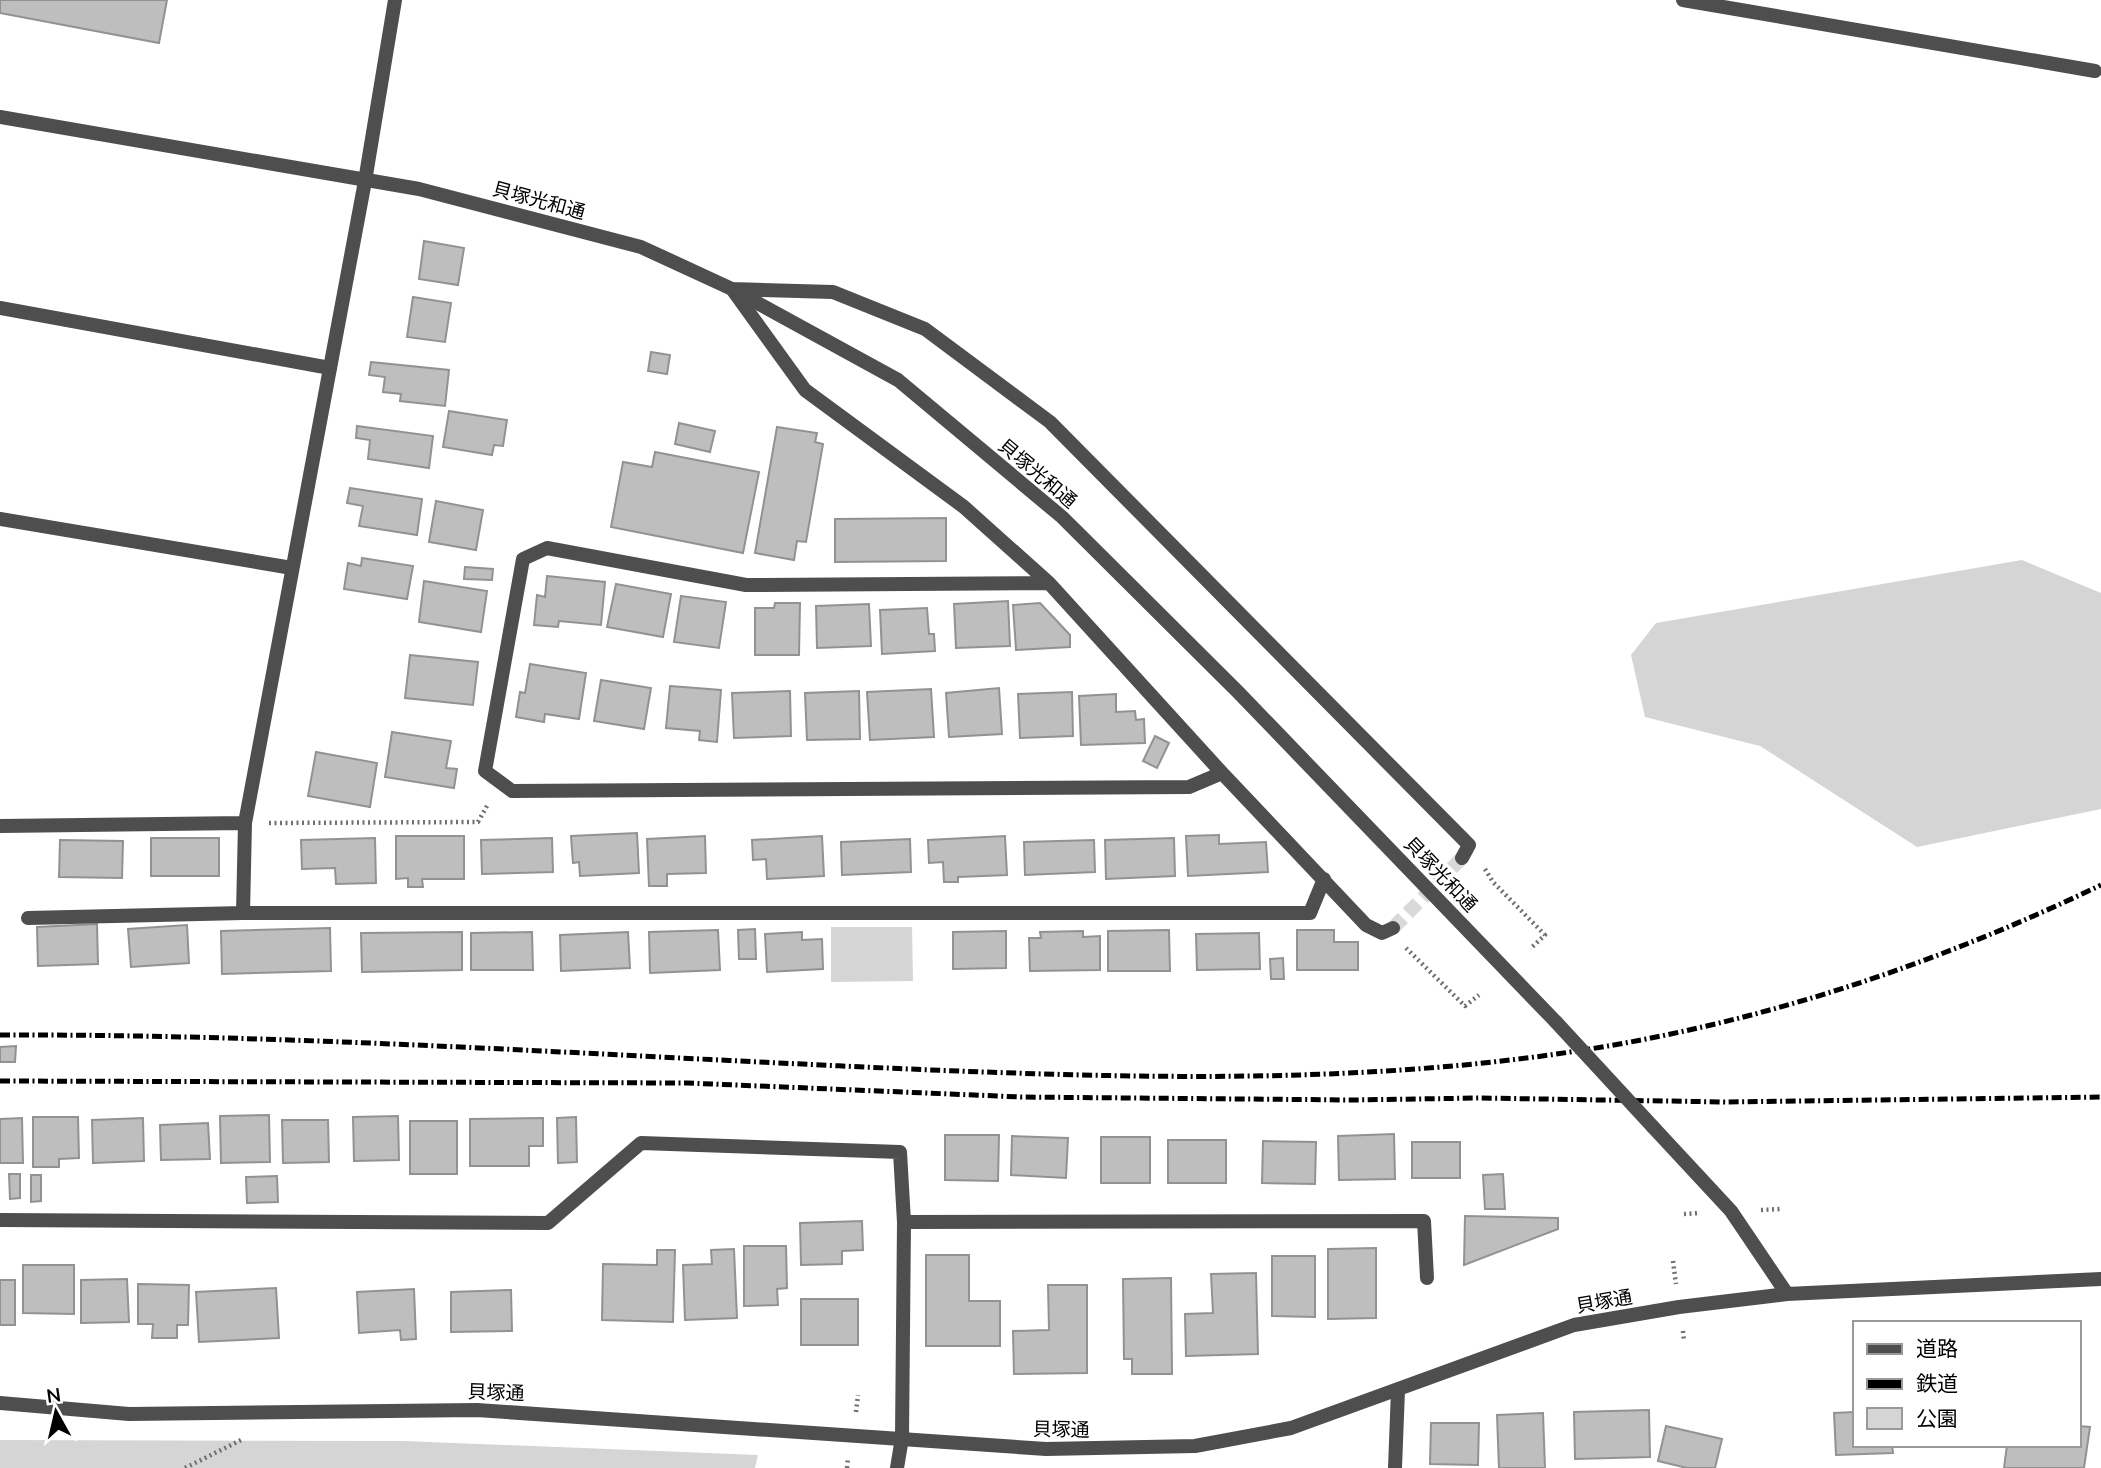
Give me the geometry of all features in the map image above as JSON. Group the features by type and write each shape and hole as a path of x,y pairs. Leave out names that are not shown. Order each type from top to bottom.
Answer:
{"street":[{"path":"243,913 245,823 365,181 395,0"},
{"path":"1685,0 2095,71"},
{"name":"貝塚光和通","path":"0,117 419,189 641,247 732,289 898,380 1062,517 1248,701 1556,1022 1731,1212 1787,1294"},
{"path":"732,289 805,390 964,507 1049,583 1222,773 1366,925 1382,933 1393,928"},
{"path":"732,289 833,292 925,329 1050,422 1469,845 1462,858"},
{"path":"0,308 330,369"},
{"path":"0,519 292,568"},
{"path":"1049,583 746,585 547,548 523,559 485,771 512,791 1189,787 1222,773"},
{"path":"0,826 245,823"},
{"path":"28,918 243,913 1310,913 1324,879"},
{"path":"0,1220 548,1223 641,1143 900,1152 904,1222 902,1438 897,1468"},
{"path":"904,1222 1424,1221 1427,1278"},
{"name":"貝塚通","path":"0,1403 129,1414 477,1410 1046,1449 1195,1446 1291,1428 1574,1325 1679,1307 1787,1294 2101,1279"},
{"path":"1395,1468 1398,1390"}],"path":[{"path":"245,823 478,822 500,782"},
{"path":"1493,882 1545,935 1530,949"},
{"path":"1414,953 1465,1006 1479,995"}],"green space":[{"path":"2022,560 2101,593 2101,809 1917,847 1760,746 1645,717 1631,655 1656,623"},
{"path":"831,927 912,927 913,981 831,982"},
{"path":"0,1440 404,1441 758,1455 755,1468 0,1468"}],"building":[{"path":"0,0 167,0 159,43 0,13"},
{"path":"424,241 464,248 458,285 419,279"},
{"path":"413,297 451,303 445,342 407,337"},
{"path":"651,352 670,355 667,374 648,371"},
{"path":"371,362 449,370 445,406 400,401 401,394 383,392 385,377 369,375"},
{"path":"449,411 507,420 503,446 494,445 492,455 443,447"},
{"path":"679,423 715,431 710,452 675,444"},
{"path":"357,426 433,436 429,468 368,459 370,440 356,438"},
{"path":"777,427 817,433 815,442 823,444 806,542 797,541 794,560 755,553"},
{"path":"655,452 759,472 743,553 611,527 623,462 652,467"},
{"path":"350,488 422,499 417,535 359,526 363,506 347,503"},
{"path":"436,501 483,510 476,550 429,542"},
{"path":"946,518 946,561 835,562 835,519"},
{"path":"362,558 413,566 407,599 344,589 348,563 361,566"},
{"path":"465,567 493,569 492,580 464,579"},
{"path":"547,576 605,582 601,625 559,621 558,627 534,625 537,595 545,597"},
{"path":"424,581 487,591 481,632 419,622"},
{"path":"616,584 671,594 663,637 607,627"},
{"path":"681,596 726,602 719,648 674,642"},
{"path":"1008,601 1010,646 956,648 954,604"},
{"path":"775,603 800,603 799,655 755,655 755,608 774,608"},
{"path":"1040,603 1070,635 1070,647 1016,650 1013,605"},
{"path":"869,604 871,646 817,648 816,606"},
{"path":"927,608 929,634 934,634 935,651 882,654 880,610"},
{"path":"410,655 478,662 473,705 405,698"},
{"path":"530,664 586,673 579,719 545,714 544,722 516,717 520,692 525,693"},
{"path":"601,680 651,688 644,729 594,721"},
{"path":"670,686 721,690 717,742 699,740 700,731 666,728"},
{"path":"999,688 1002,734 949,737 946,693"},
{"path":"931,689 934,737 870,740 867,692"},
{"path":"790,691 791,736 734,738 732,693"},
{"path":"859,691 860,739 807,740 805,693"},
{"path":"1072,692 1073,736 1020,738 1018,694"},
{"path":"1116,694 1116,712 1135,711 1136,720 1144,719 1145,743 1081,745 1079,696"},
{"path":"392,732 451,741 446,768 457,769 454,788 385,777"},
{"path":"1155,736 1169,743 1157,768 1143,761"},
{"path":"316,752 377,763 370,807 308,796"},
{"path":"637,833 639,873 580,876 579,862 573,863 571,836"},
{"path":"1219,835 1219,844 1266,842 1268,872 1188,876 1186,836"},
{"path":"396,836 464,836 464,879 422,879 423,887 408,887 408,878 396,879"},
{"path":"705,836 706,873 667,874 667,886 649,886 647,839"},
{"path":"822,836 824,876 767,879 766,859 753,860 752,840"},
{"path":"1005,836 1007,875 958,877 958,882 944,882 943,862 929,863 928,840"},
{"path":"151,838 219,838 219,876 151,876"},
{"path":"375,838 376,883 336,884 335,868 302,869 301,840"},
{"path":"552,838 553,872 482,874 481,840"},
{"path":"1174,838 1175,876 1106,879 1105,840"},
{"path":"910,839 911,872 842,875 841,842"},
{"path":"60,840 123,841 122,878 59,877"},
{"path":"1094,840 1095,872 1025,875 1024,842"},
{"path":"97,924 98,964 38,966 37,927"},
{"path":"187,925 189,963 131,967 128,929"},
{"path":"330,928 331,971 222,974 221,931"},
{"path":"755,929 756,959 739,959 738,930"},
{"path":"718,930 720,970 650,973 649,932"},
{"path":"1169,930 1170,971 1108,971 1108,931"},
{"path":"1297,930 1334,930 1334,942 1358,942 1358,970 1297,970"},
{"path":"1006,931 1006,968 953,969 953,932"},
{"path":"1083,931 1083,937 1100,936 1100,970 1030,971 1029,938 1041,938 1040,932"},
{"path":"462,932 462,970 362,972 361,933"},
{"path":"532,932 533,970 471,970 471,933"},
{"path":"628,932 630,968 561,971 560,935"},
{"path":"802,932 802,940 822,939 823,969 767,972 765,934"},
{"path":"1259,933 1260,969 1197,970 1196,934"},
{"path":"1283,958 1284,979 1271,979 1270,959"},
{"path":"16,1046 15,1062 0,1062 0,1047"},
{"path":"269,1115 270,1162 221,1163 220,1116"},
{"path":"398,1116 399,1160 354,1161 353,1117"},
{"path":"33,1117 78,1117 79,1158 59,1159 59,1167 33,1167"},
{"path":"576,1117 577,1162 558,1163 557,1118"},
{"path":"22,1118 23,1163 0,1163 0,1119"},
{"path":"143,1118 144,1161 93,1163 92,1120"},
{"path":"543,1118 543,1146 529,1146 529,1166 470,1166 470,1119"},
{"path":"282,1120 328,1120 329,1162 283,1163"},
{"path":"410,1121 457,1121 457,1174 410,1174"},
{"path":"208,1123 210,1159 161,1160 160,1125"},
{"path":"1394,1134 1395,1179 1339,1180 1338,1136"},
{"path":"945,1135 999,1135 998,1181 945,1180"},
{"path":"1012,1136 1068,1138 1066,1178 1011,1175"},
{"path":"1101,1137 1150,1137 1150,1183 1101,1183"},
{"path":"1168,1140 1226,1140 1226,1183 1168,1183"},
{"path":"1263,1141 1316,1142 1315,1184 1262,1183"},
{"path":"1412,1142 1460,1142 1460,1178 1412,1178"},
{"path":"9,1174 20,1174 20,1198 10,1199"},
{"path":"1503,1174 1505,1209 1485,1209 1483,1175"},
{"path":"31,1175 41,1175 41,1201 31,1202"},
{"path":"277,1176 278,1202 247,1203 246,1177"},
{"path":"1465,1216 1558,1218 1558,1229 1464,1265"},
{"path":"862,1221 863,1250 842,1251 842,1264 801,1265 800,1223"},
{"path":"744,1246 786,1246 787,1288 777,1289 778,1305 744,1306"},
{"path":"1376,1248 1376,1318 1328,1319 1328,1249"},
{"path":"734,1249 737,1318 685,1320 683,1265 712,1264 711,1250"},
{"path":"657,1250 675,1250 673,1322 602,1320 603,1264 657,1265"},
{"path":"926,1255 969,1255 969,1301 1000,1301 1000,1346 926,1346"},
{"path":"1272,1256 1315,1256 1315,1317 1272,1316"},
{"path":"23,1265 74,1265 74,1314 23,1313"},
{"path":"1256,1273 1258,1354 1186,1356 1185,1314 1213,1313 1211,1274"},
{"path":"1171,1278 1172,1374 1132,1374 1132,1359 1124,1359 1123,1279"},
{"path":"127,1279 129,1322 81,1323 81,1280"},
{"path":"0,1280 15,1280 15,1325 0,1325"},
{"path":"138,1284 189,1285 188,1325 177,1325 177,1338 152,1338 153,1324 138,1324"},
{"path":"1048,1285 1087,1285 1087,1373 1014,1374 1013,1331 1049,1330"},
{"path":"276,1288 279,1338 199,1342 196,1292"},
{"path":"414,1289 416,1339 401,1340 400,1330 359,1333 357,1292"},
{"path":"511,1290 512,1331 451,1332 451,1292"},
{"path":"801,1299 858,1299 858,1345 801,1345"},
{"path":"1649,1410 1650,1457 1575,1459 1574,1412"},
{"path":"1853,1412 1853,1447 1892,1447 1893,1453 1836,1455 1834,1413"},
{"path":"1543,1413 1545,1468 1499,1468 1497,1415"},
{"path":"1431,1423 1479,1423 1478,1465 1430,1464"},
{"path":"1666,1426 1722,1439 1715,1468 1687,1468 1658,1461"},
{"path":"2080,1426 2090,1427 2084,1468 2004,1468 2007,1447 2080,1447"}],"tunnel":[{"path":"1393,928 1462,858"}],"railway":[{"path":"0,1035 341,1042 1107,1076 1305,1075 1404,1070 1503,1061 1601,1047 1750,1015 1904,968 2003,929 2101,885"},
{"path":"0,1081 688,1083 1021,1097 1353,1100 1480,1098 1726,1102 2101,1097"}]}
